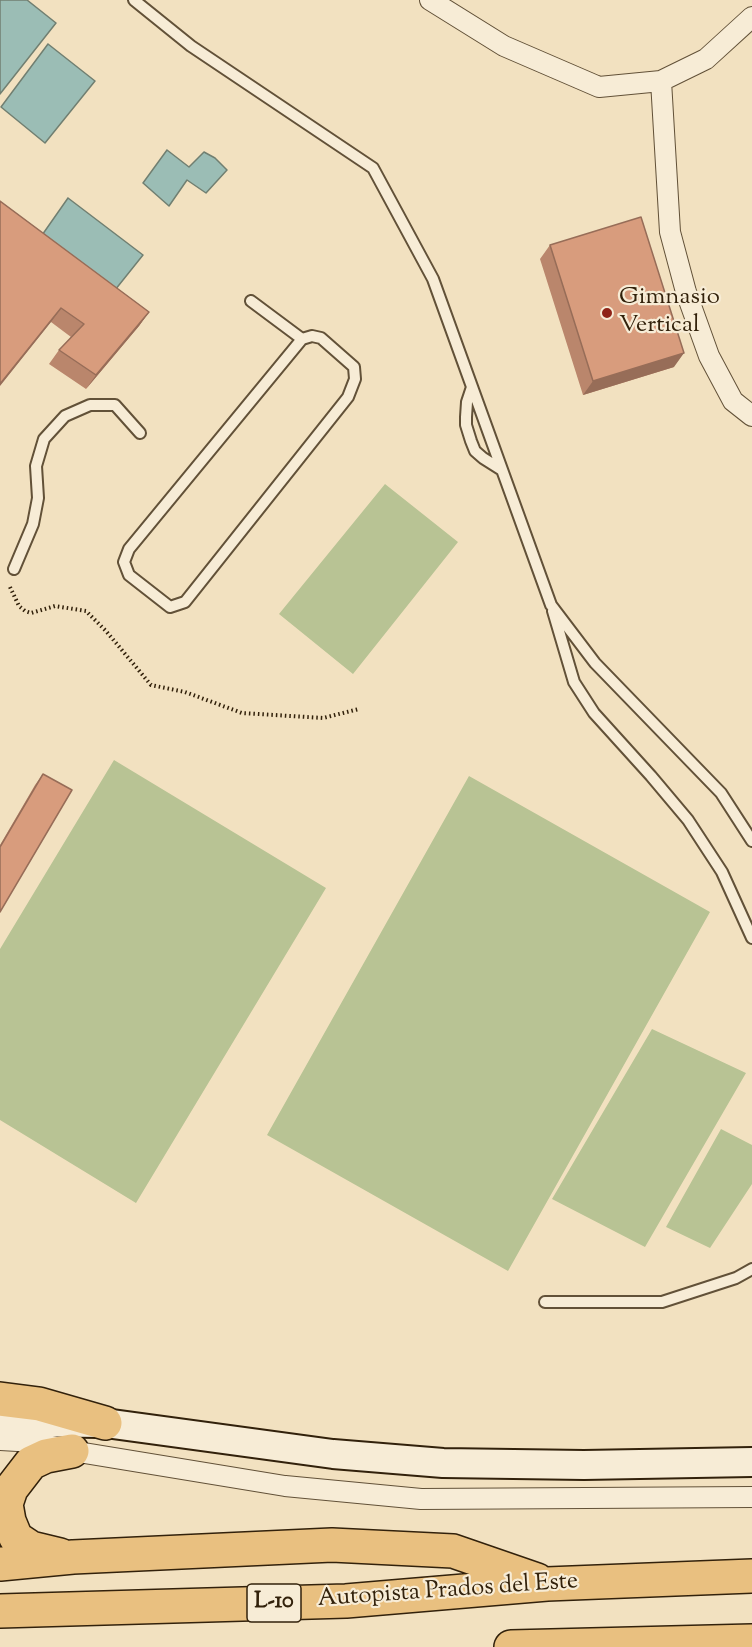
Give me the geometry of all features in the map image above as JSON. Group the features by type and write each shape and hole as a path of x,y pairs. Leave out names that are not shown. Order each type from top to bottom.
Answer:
{"highway":[{"path":"0,1399 39,1404 105,1423"},
{"path":"72,1451 46,1456 31,1463 11,1489 6,1504 9,1521 16,1538 31,1548 73,1557"},
{"path":"0,1564 73,1557 332,1545 453,1551 547,1584"},
{"name":"Autopista Prados del Este","path":"0,1611 346,1601 547,1584 752,1576"},
{"path":"511,1647 752,1641"}],"main road":[{"path":"0,1422 105,1423 333,1454 443,1463 584,1465 752,1462"}],"street":[{"path":"430,0 504,46 599,87 660,81 706,59 752,17"},
{"path":"660,81 670,232 686,292 709,356 733,401 752,416"},
{"path":"0,1440 35,1442 72,1451 285,1486 421,1499 752,1497"}],"lane":[{"path":"134,0 191,46 373,168 434,279 551,605 574,682 594,713 688,820 722,872 752,938"},
{"path":"250,301 302,339"},
{"path":"312,336 321,338 354,367 356,379 348,397 185,602 170,607 129,575 124,562 129,549 302,339 312,336"},
{"path":"472,387 467,402 466,417 471,441 483,459 502,470"},
{"path":"14,569 33,524 38,498 36,466 44,438 65,416 90,405 115,405 140,433"},
{"path":"551,605 595,663 721,793 752,841"},
{"path":"545,1302 663,1302 736,1278 752,1269"}],"path":[{"path":"7,581 19,606 25,611 31,613 55,606 86,611 106,631 151,685 185,692 242,713 323,718 359,709"}],"green space":[{"path":"385,484 458,542 353,674 279,614"},
{"path":"114,760 326,888 136,1203 0,1120 0,949"},
{"path":"469,776 710,912 508,1271 267,1135"},
{"path":"652,1029 746,1073 645,1247 552,1199"},
{"path":"721,1129 752,1145 752,1184 710,1248 666,1227"}],"water":[{"path":"0,0 27,0 56,23 0,94"},
{"path":"48,44 95,81 45,143 1,107"},
{"path":"167,150 189,167 204,152 215,158 227,170 206,193 187,180 169,206 143,183"},
{"path":"68,198 143,255 111,295 40,238"}],"building":[{"path":"0,201 149,312 96,375 59,350 84,324 61,308 0,384"},
{"name":"Gimnasio Vertical","path":"641,217 684,353 593,381 550,245"},
{"path":"43,774 72,790 0,912 0,847"}],"place":[{"name":"Gimnasio Vertical","path":"607,313"}]}
